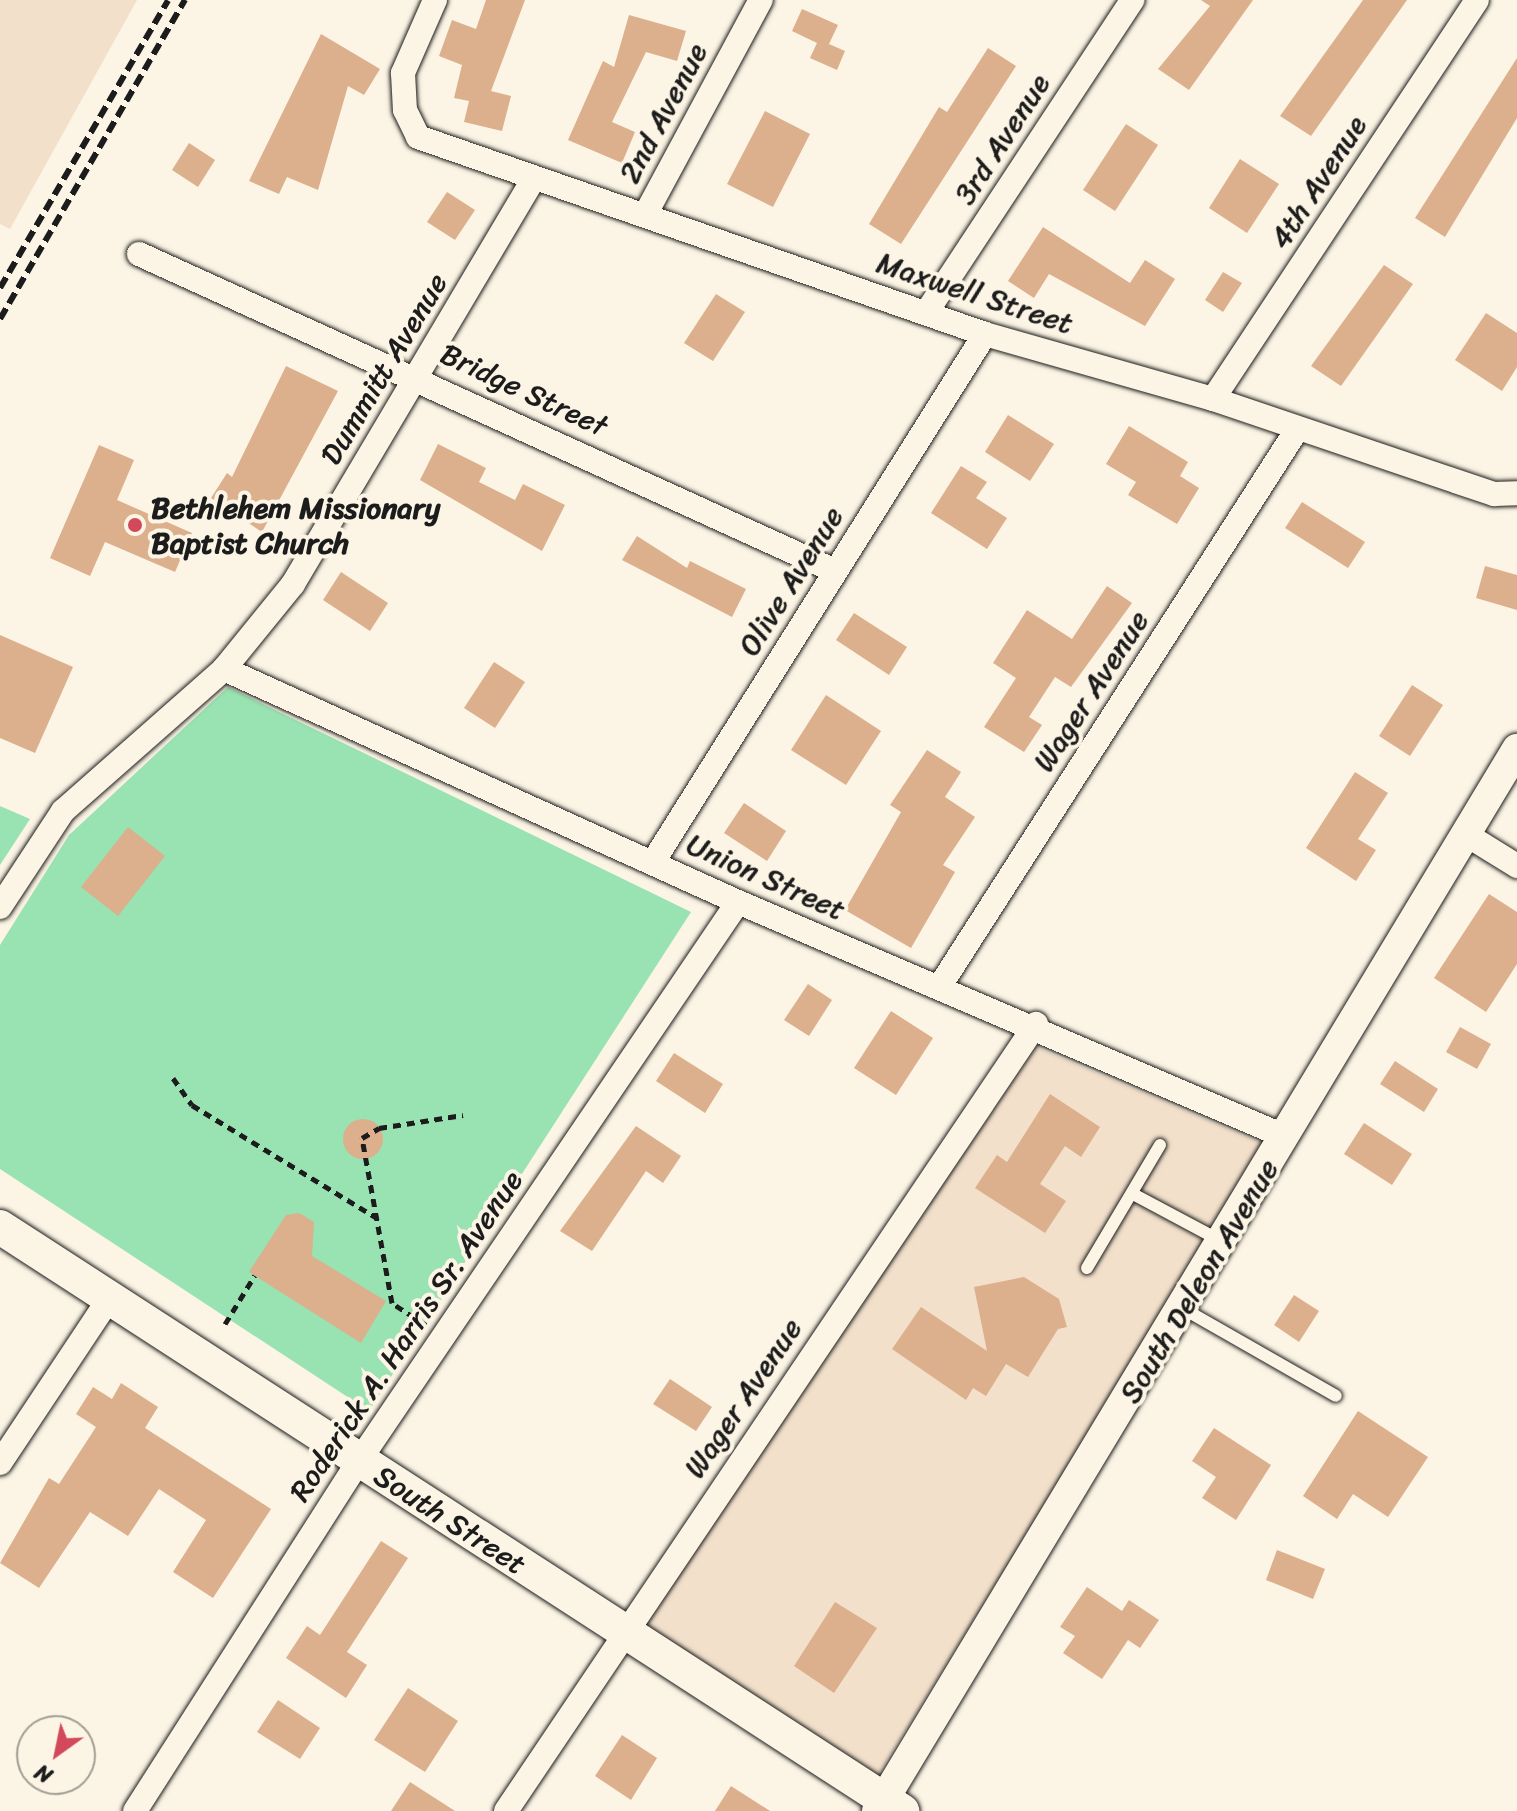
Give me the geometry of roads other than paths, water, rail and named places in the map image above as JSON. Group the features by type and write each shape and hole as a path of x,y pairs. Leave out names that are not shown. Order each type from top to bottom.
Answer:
{"main road":[{"name":"South Street","path":"0,1227 888,1807"}],"street":[{"name":"Maxwell Street","path":"435,0 403,73 405,110 418,137 985,334 1213,399 1296,431 1494,494 1517,493"},
{"name":"2nd Avenue","path":"645,215 761,0"},
{"name":"3rd Avenue","path":"926,313 1132,0"},
{"name":"4th Avenue","path":"1213,399 1477,0"},
{"name":"Dummitt Avenue","path":"0,907 63,811 224,669 293,584 533,179"},
{"name":"Bridge Street","path":"139,254 417,375 835,571"},
{"name":"Olive Avenue","path":"653,862 985,334"},
{"name":"Wager Avenue","path":"940,986 1296,431"},
{"name":"Union Street","path":"224,669 738,902 1036,1024 1286,1137"},
{"name":"South Deleon Avenue","path":"888,1807 1517,749"},
{"path":"1467,835 1517,866"},
{"name":"Roderick A. Harris Sr. Avenue","path":"135,1811 359,1461 738,902"},
{"name":"Wager Avenue","path":"506,1811 623,1632 1036,1024"},
{"path":"0,1463 109,1299"}],"lane":[{"path":"1087,1268 1160,1145"},
{"path":"1133,1194 1222,1242"},
{"path":"1182,1308 1336,1396"}],"railway":[{"path":"0,288 168,0"},
{"path":"0,319 185,0"}],"place":[{"name":"Bethlehem Missionary Baptist Church","path":"135,525"}]}
